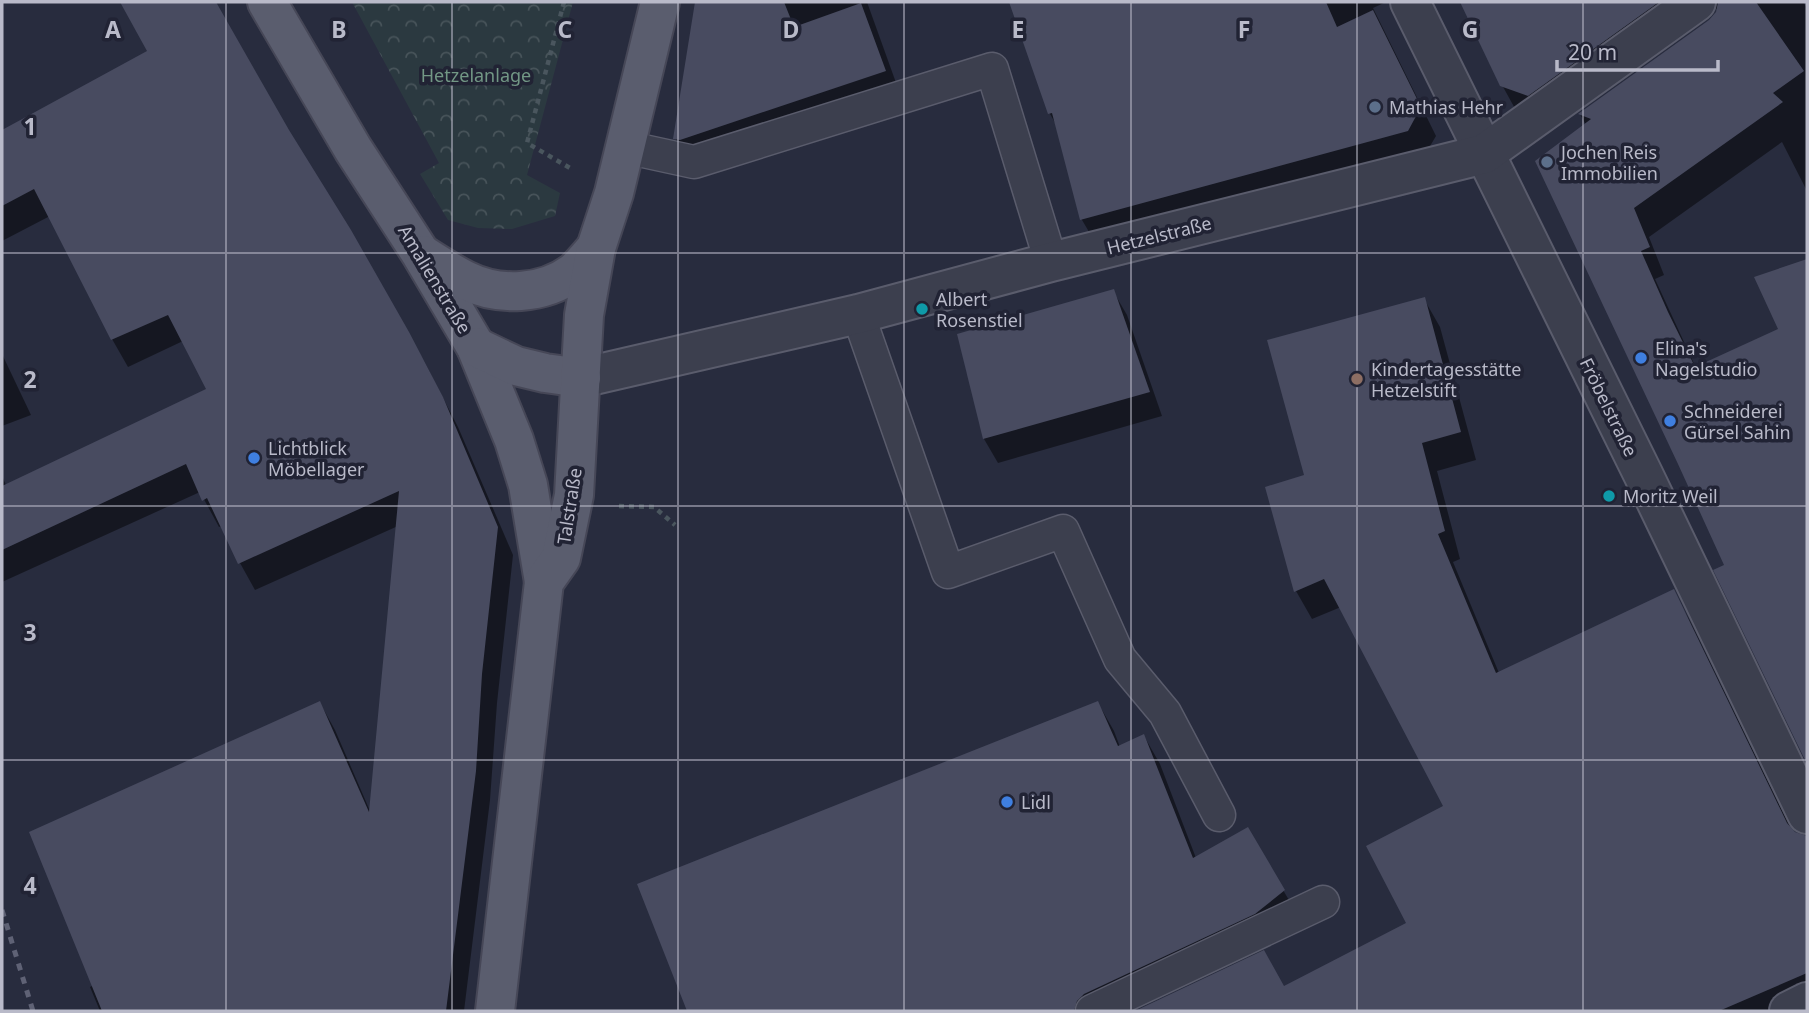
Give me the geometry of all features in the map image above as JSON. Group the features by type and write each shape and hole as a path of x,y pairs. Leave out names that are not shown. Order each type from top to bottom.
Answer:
{"main road":[{"name":"Amalienstraße","path":"267,2 353,149 421,254 476,347 514,440 527,485 544,582"},
{"name":"Talstraße","path":"495,1011 544,582 561,558 574,495 584,315 596,248 614,193 660,2"},
{"path":"421,254 467,281 491,290 513,292 536,289 558,281 575,271 596,248"},
{"path":"476,347 516,366 581,378"}],"street":[{"name":"Fröbelstraße","path":"1410,2 1807,814"},
{"name":"Hetzelstraße","path":"581,378 858,314 1051,262 1484,154 1696,2"},
{"path":"1789,1011 1807,1002"}],"lane":[{"path":"625,147 694,162 992,69 1051,262"},
{"path":"858,314 948,572 1063,531 1121,659 1165,713 1219,815"},
{"path":"1092,1011 1324,902"}],"path":[{"path":"564,2 527,143 614,193"},
{"path":"574,495 604,505 654,507 675,525"}],"green space":[{"name":"Hetzelanlage","path":"352,2 573,2 527,175 560,193 555,216 512,229 478,228 448,220 420,174 439,163"}],"building":[{"path":"120,2 216,2 409,332 443,397 498,527 482,674 476,771 446,1011 102,1011 29,832 320,701 369,812 399,491 238,564 207,498 202,501 186,464 2,550 2,486 206,389 168,315 111,340 34,189 2,206 2,130 147,51"},
{"path":"695,2 784,2 794,27 861,3 886,71 680,140 673,139"},
{"path":"1009,2 1326,2 1337,27 1373,10 1421,107 1408,131 1080,220 1052,113 1048,114"},
{"path":"1460,2 1659,2 1528,96 1500,86"},
{"path":"1718,2 1756,2 1804,71 1773,93 1783,102 1634,208 1650,247 1641,251 1695,367 1778,329 1754,277 1807,259 1807,764 1713,570 1724,565 1535,161 1591,119 1578,114 1709,20 1716,12"},
{"path":"1114,289 1150,392 983,439 957,334"},
{"path":"1425,297 1461,432 1422,443 1445,531 1438,534 1496,673 1674,589 1787,823 1795,832 1807,836 1807,973 1719,1011 1135,1011 1264,950 1284,986 1406,923 1366,846 1443,806 1324,579 1294,592 1265,487 1304,475 1267,340"},
{"name":"Lidl","path":"1098,701 1118,746 1144,734 1193,858 1248,827 1285,890 1255,914 1084,994 1077,1001 1074,1011 687,1011 637,884"}],"railway":[{"path":"2,910 33,1011"}],"place":[{"name":"Mathias Hehr","path":"1375,107"},
{"name":"Jochen Reis Immobilien","path":"1547,162"},
{"name":"Albert Rosenstiel","path":"922,309"},
{"name":"Elina's Nagelstudio","path":"1641,358"},
{"name":"Kindertagesstätte Hetzelstift","path":"1357,379"},
{"name":"Schneiderei Gürsel Sahin","path":"1670,421"},
{"name":"Lichtblick Möbellager","path":"254,458"},
{"name":"Moritz Weil","path":"1609,496"},
{"name":"Lidl","path":"1007,802"}]}
